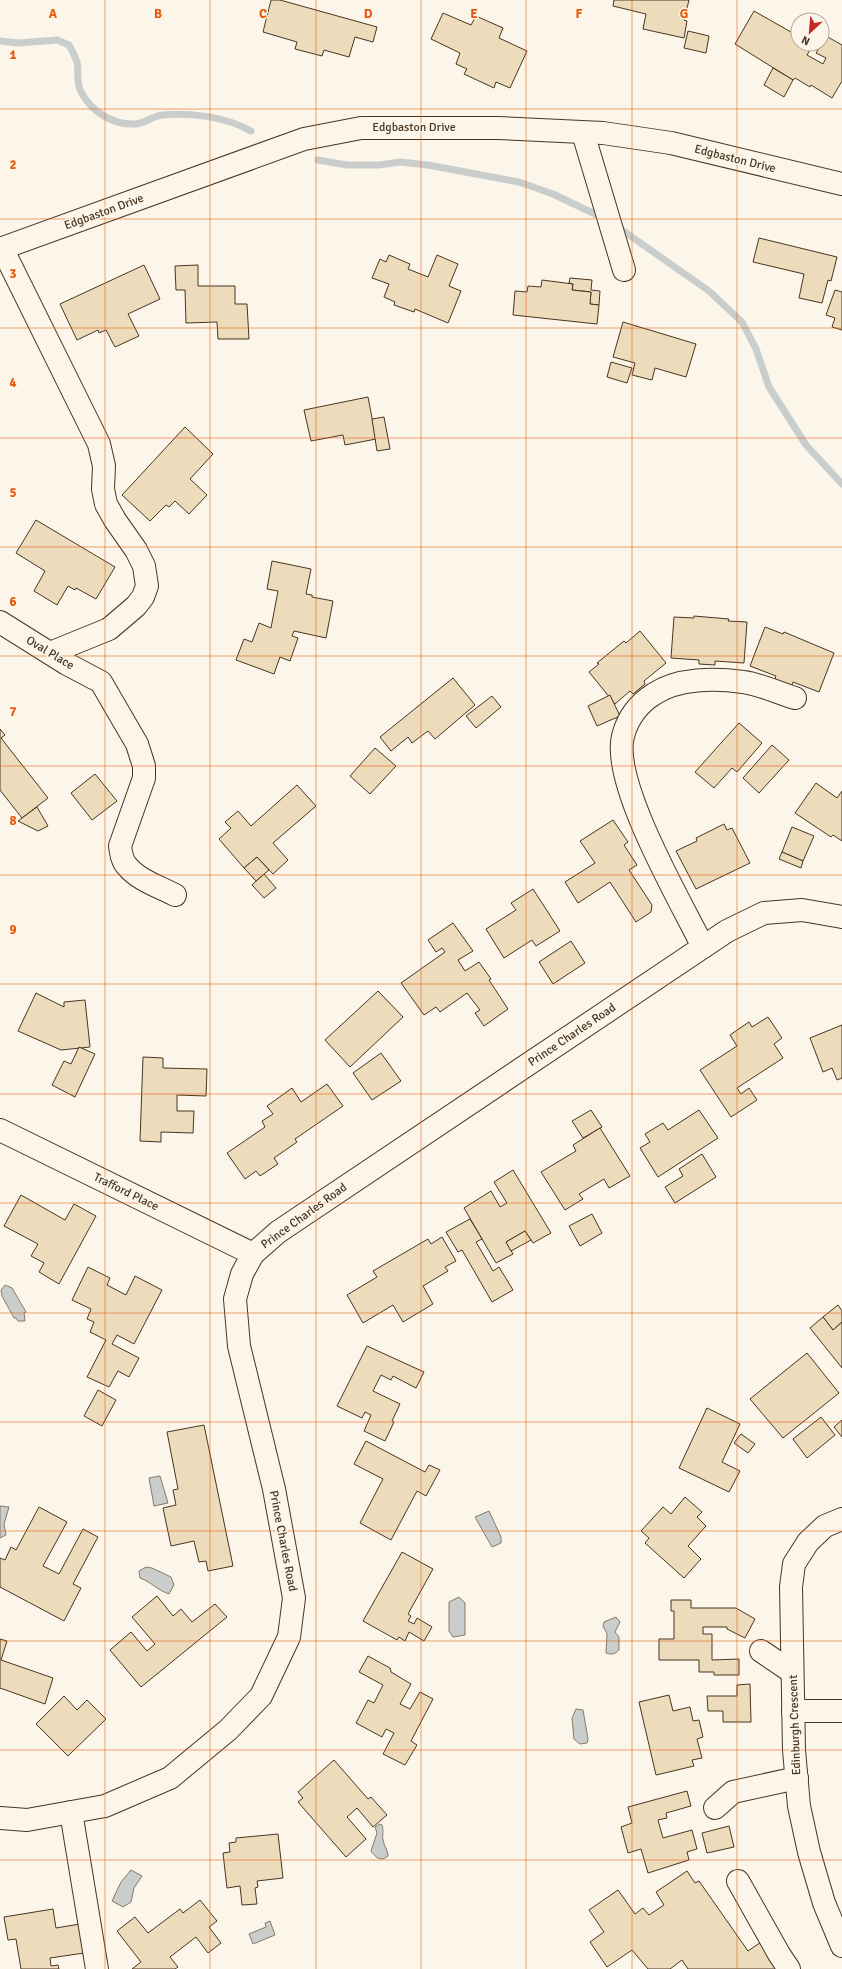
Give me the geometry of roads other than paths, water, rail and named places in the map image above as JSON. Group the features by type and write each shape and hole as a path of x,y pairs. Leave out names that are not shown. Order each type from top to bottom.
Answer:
{"street":[{"name":"Edgbaston Drive","path":"1,249 304,139 354,129 433,127 498,128 603,133 671,143 842,184"},
{"path":"583,133 624,270"},
{"path":"1,249 99,444 104,466 103,489 106,504 114,520 136,550 146,576 147,586 143,597 136,606 109,629 50,652"},
{"name":"Oval Place","path":"0,622 101,682 138,744 144,766 141,789 120,846 121,855 127,866 140,877 176,895"},
{"path":"703,947 644,829 628,785 622,757 622,738 629,719 636,708 664,687 685,682 710,680 744,682 795,698"},
{"name":"Prince Charles Road","path":"0,1818 27,1820 105,1806 170,1778 228,1730 261,1696 289,1637 294,1598 274,1489 239,1346 235,1299 242,1274 253,1254 278,1232 727,931 764,913 802,910 842,917"},
{"name":"Trafford Place","path":"0,1130 253,1254"},
{"name":"Edinburgh Crescent","path":"842,1519 825,1526 808,1542 794,1564 791,1587 794,1750 799,1806 809,1852 824,1903 842,1946"},
{"path":"761,1651 792,1672"},
{"path":"793,1711 842,1711"},
{"path":"715,1808 732,1792 797,1778"},
{"path":"71,1812 97,1969"},
{"path":"738,1881 789,1969"}],"waterway":[{"path":"0,41 18,43 57,40 69,45 77,62 79,88 81,92 91,106 111,120 127,124 136,124 162,115 185,114 220,119 251,131"},
{"path":"318,160 347,165 379,165 400,162 428,165 519,182 553,194 597,215"},
{"path":"622,230 709,291 742,322 756,349 769,387 806,445 842,484"}]}
